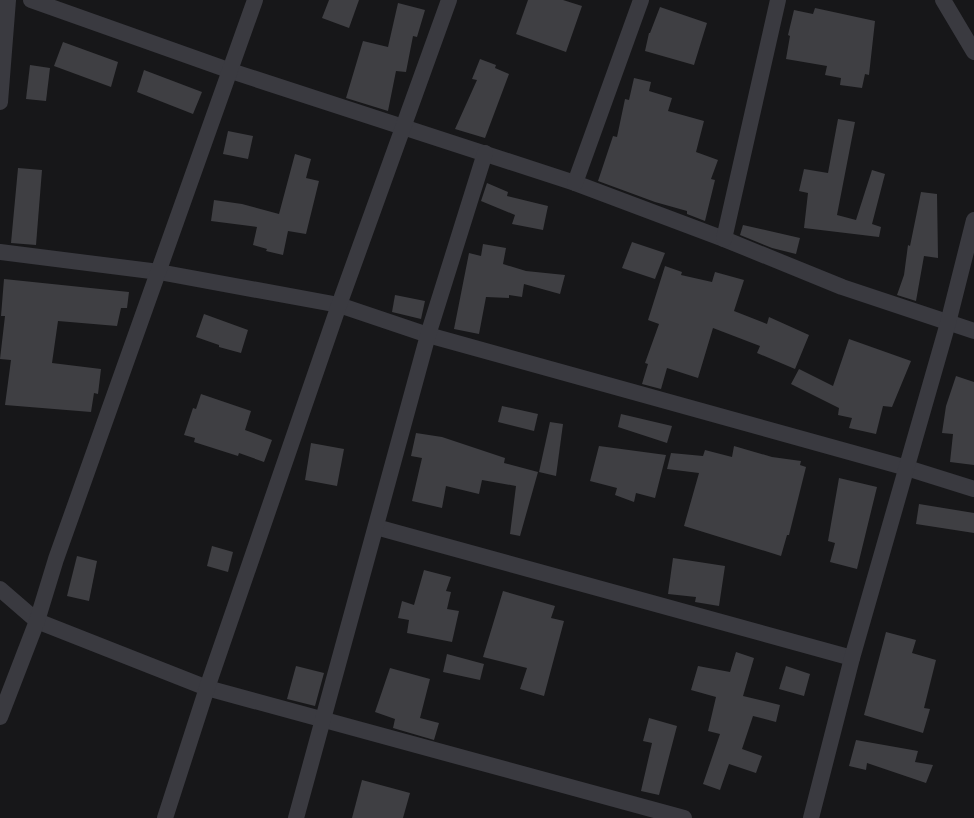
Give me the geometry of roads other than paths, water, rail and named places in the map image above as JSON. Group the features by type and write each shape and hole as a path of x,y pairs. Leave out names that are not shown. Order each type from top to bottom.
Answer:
{"street":[{"path":"0,102 8,0"},
{"path":"31,0 231,71 575,183 724,239 842,287 974,331"},
{"path":"0,717 38,621 56,559 255,0"},
{"path":"165,818 207,688 339,305 449,0"},
{"path":"575,183 641,0"},
{"path":"724,239 778,0"},
{"path":"943,0 974,52"},
{"path":"296,818 428,335 484,153"},
{"path":"811,818 852,658 948,322 974,220"},
{"path":"0,252 159,272 339,305 428,335 907,468 974,489"},
{"path":"376,527 852,658"},
{"path":"0,589 38,621 207,688 684,818"}]}
